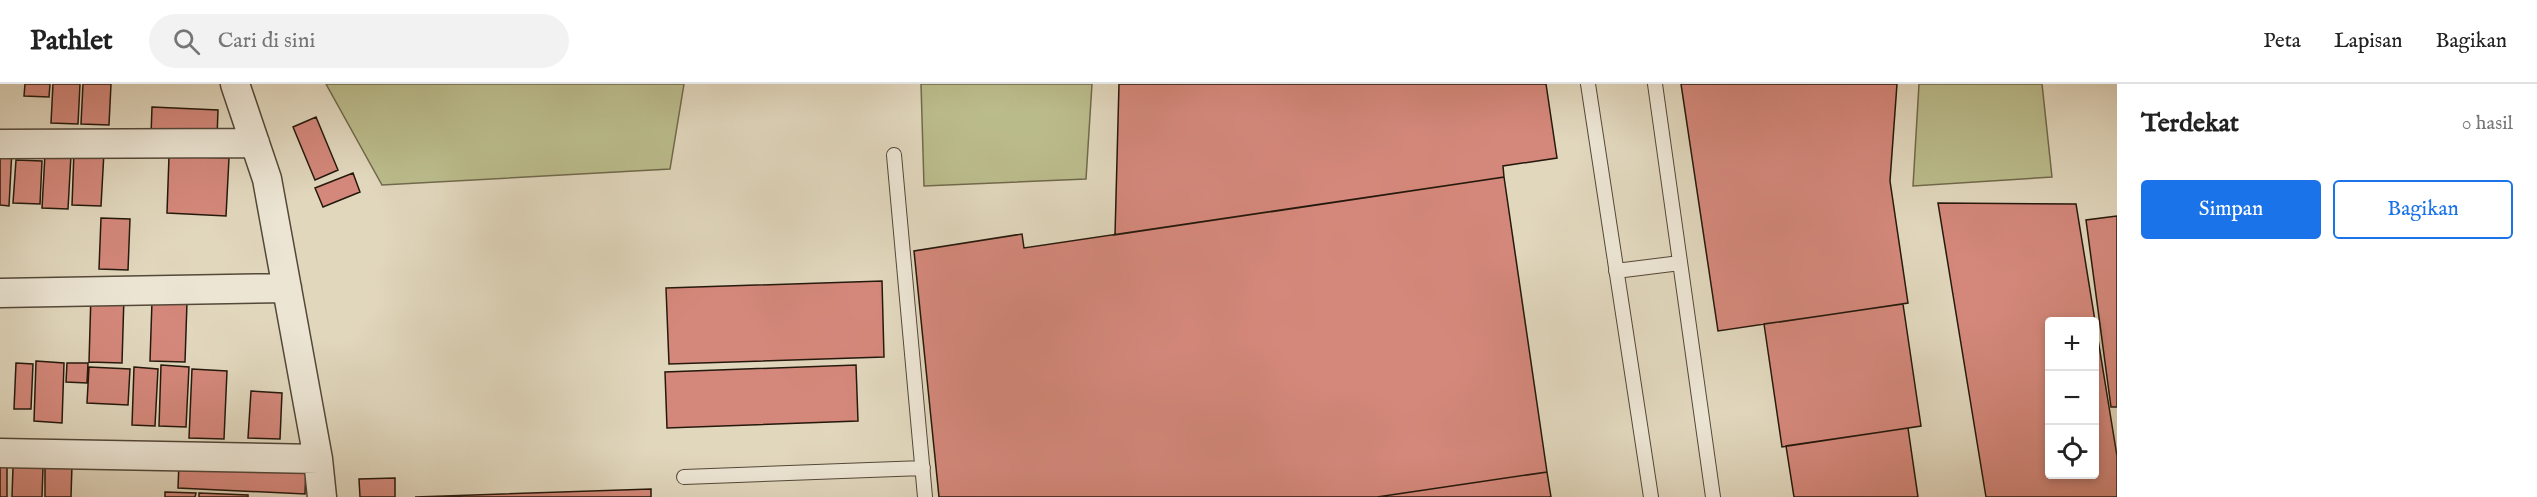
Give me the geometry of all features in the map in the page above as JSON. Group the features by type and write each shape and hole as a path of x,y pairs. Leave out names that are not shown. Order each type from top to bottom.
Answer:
{"street":[{"path":"235,84 267,179 318,459 322,497"},
{"path":"0,144 255,143"},
{"path":"0,293 287,288"},
{"path":"0,453 318,459"}],"lane":[{"path":"1588,84 1651,497"},
{"path":"1655,84 1713,497"},
{"path":"894,155 925,497"},
{"path":"1616,271 1680,263"},
{"path":"684,477 923,468"}],"green space":[{"path":"326,84 684,84 670,169 382,185"},
{"path":"921,84 1092,84 1086,179 924,186"},
{"path":"1919,84 2042,84 2052,177 1913,186"}],"building":[{"path":"25,84 50,84 49,97 24,96"},
{"path":"53,84 80,84 78,124 51,123"},
{"path":"83,84 111,84 109,125 81,124"},
{"path":"1119,84 1546,84 1557,158 1503,166 1504,177 1115,235"},
{"path":"1681,84 1897,84 1890,181 1908,303 1718,331"},
{"path":"152,107 218,110 217,138 151,135"},
{"path":"316,117 338,170 315,180 293,127"},
{"path":"0,149 12,149 9,206 0,205"},
{"path":"74,151 104,152 101,206 72,205"},
{"path":"45,154 71,155 68,209 42,208"},
{"path":"169,156 229,158 226,216 167,213"},
{"path":"16,160 42,161 40,204 13,203"},
{"path":"353,173 360,192 323,207 315,188"},
{"path":"1504,177 1547,472 1377,497 939,497 914,251 1022,234 1024,248"},
{"path":"1938,203 2076,204 2094,317 2045,317 2045,479 2099,479 2099,345 2117,456 2117,497 1986,497"},
{"path":"2117,216 2117,407 2111,407 2086,220"},
{"path":"101,218 130,219 128,270 99,269"},
{"path":"882,281 884,357 669,364 666,288"},
{"path":"91,294 124,296 122,363 89,362"},
{"path":"152,301 187,302 185,362 150,361"},
{"path":"1903,304 1921,426 1782,447 1764,324"},
{"path":"36,361 64,363 62,423 34,421"},
{"path":"16,363 33,364 31,409 14,409"},
{"path":"67,363 88,363 87,383 66,382"},
{"path":"161,365 189,367 186,427 159,426"},
{"path":"856,365 858,421 667,428 665,372"},
{"path":"89,367 130,369 128,405 87,403"},
{"path":"134,367 158,369 155,426 132,425"},
{"path":"192,369 227,371 224,439 189,438"},
{"path":"251,391 282,393 280,439 248,438"},
{"path":"1908,428 1918,497 1794,497 1786,446"},
{"path":"179,462 306,468 305,494 178,488"},
{"path":"45,464 72,465 71,497 45,497"},
{"path":"0,467 7,467 7,497 0,497"},
{"path":"13,467 43,467 42,497 12,497"},
{"path":"1547,472 1551,497 1377,497"},
{"path":"395,478 395,497 360,497 359,479"},
{"path":"651,489 651,497 415,497"},
{"path":"165,492 196,493 195,497 165,497"},
{"path":"199,493 248,495 248,497 199,497"}]}
